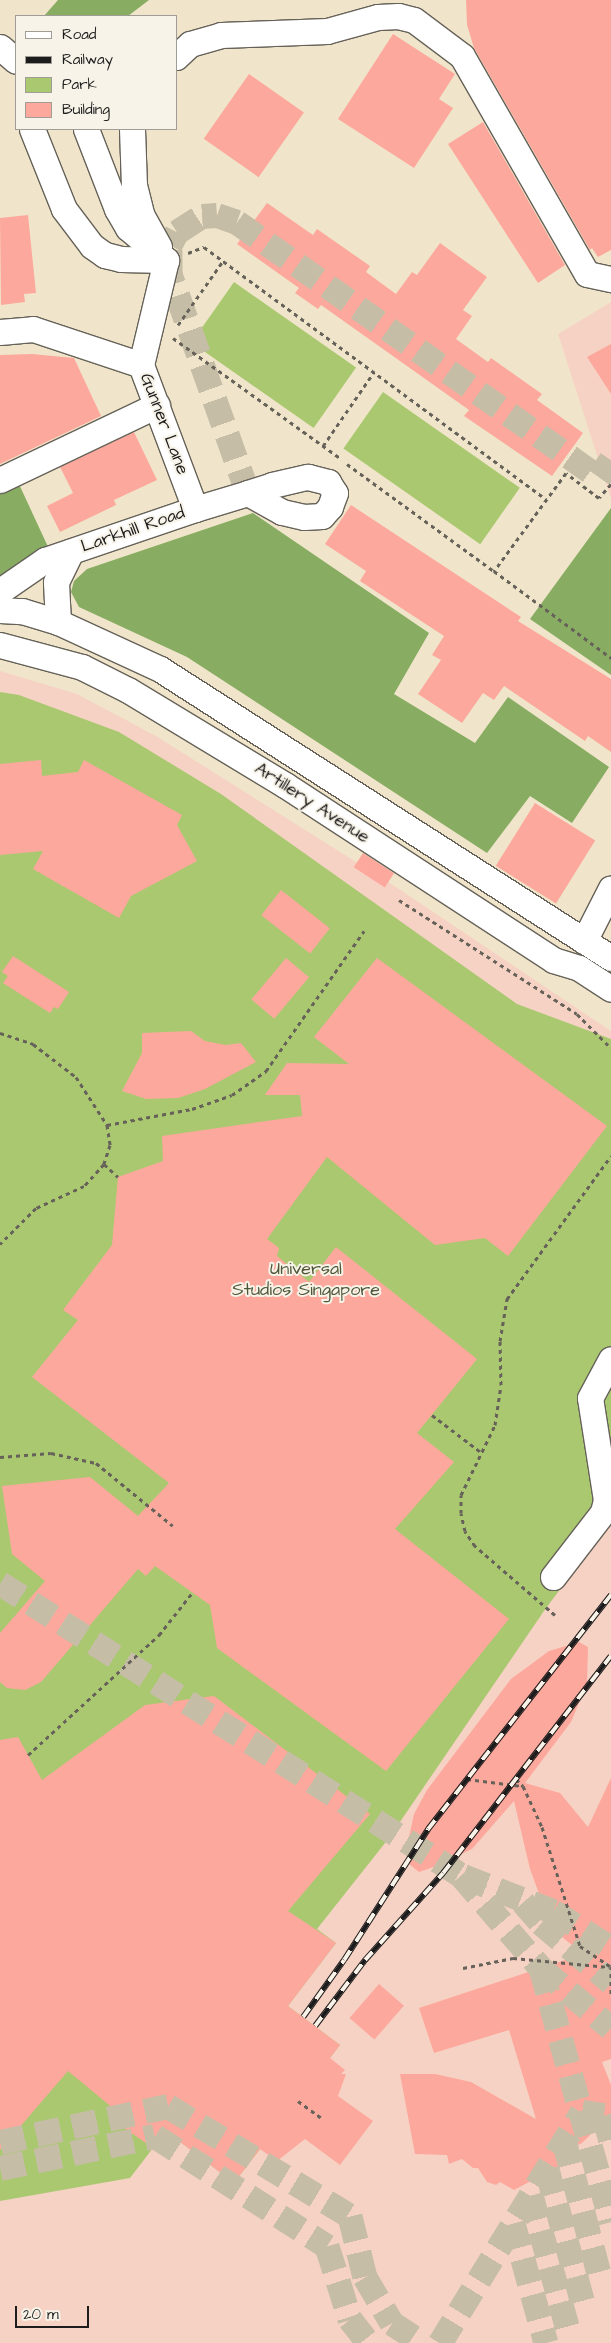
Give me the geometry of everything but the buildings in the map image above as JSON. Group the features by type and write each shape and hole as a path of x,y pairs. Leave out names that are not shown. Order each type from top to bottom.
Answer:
{"street":[{"path":"178,55 190,44 221,35 327,31 378,17 398,16 414,20 462,56 587,274 611,279"},
{"path":"0,47 15,60"},
{"path":"32,130 64,209 92,246 105,255 121,259 166,260"},
{"path":"86,130 117,209 128,228 166,260"},
{"path":"132,130 131,160 142,216 166,260 141,365"},
{"name":"Gunner Lane","path":"0,332 33,329 141,365 196,509"},
{"path":"0,480 157,405"},
{"name":"Larkhill Road","path":"0,592 45,560 248,493"},
{"name":"Larkhill Road","path":"58,622 56,582 71,551"},
{"name":"Artillery Avenue","path":"0,610 22,611 58,622 160,669 611,958"},
{"name":"Artillery Avenue","path":"0,644 82,667 180,719 553,960 579,968 611,990"},
{"path":"584,941 611,888"},
{"path":"553,960 611,1008"},
{"path":"553,1577 603,1512 606,1500 590,1398 611,1359"}],"path":[{"path":"166,260 204,247 546,499"},
{"path":"223,261 170,336 611,658"},
{"path":"323,446 374,372"},
{"path":"494,571 566,473 599,498 611,484"},
{"path":"399,900 578,1014 611,1048"},
{"path":"107,1125 192,1109 232,1095 266,1070 364,931"},
{"path":"0,1033 33,1044 76,1077 107,1125 110,1145 104,1164 84,1186 36,1208 0,1244"},
{"path":"555,1615 475,1546 465,1531 461,1513 462,1495 467,1478 482,1453 496,1417 501,1385 500,1341 507,1299 611,1156"},
{"path":"104,1164 118,1177"},
{"path":"432,1416 482,1453"},
{"path":"0,1457 52,1453 96,1463 173,1526"},
{"path":"28,1755 159,1635 192,1593"},
{"path":"516,1779 523,1786 542,1827 580,1946 611,1966"},
{"path":"467,1780 523,1786"},
{"path":"463,1968 513,1958 611,1966"},
{"path":"611,1966 611,1997"},
{"path":"298,2101 321,2118"}],"shaded area":[{"path":"611,302 611,499 558,334"},
{"name":"Universal Studios Singapore","path":"0,671 77,694 156,736 399,889 611,1031 611,2343 0,2343"}],"green space":[{"path":"58,0 149,0 129,15 45,15"},
{"path":"234,282 356,367 314,428 192,343"},
{"path":"383,392 520,488 480,544 343,449"},
{"path":"18,482 49,549 0,582 0,490"},
{"path":"611,508 611,675 530,619"},
{"path":"253,513 429,633 394,694 475,743 508,697 609,767 572,823 530,796 487,853 187,657 79,607 71,592 74,581 87,569"},
{"name":"Universal Studios Singapore","path":"0,692 19,695 119,732 221,794 517,1004 611,1039 611,1522 546,1608 389,1838 317,1929 336,1943 288,2006 340,2045 234,2183 162,2128 153,2148 130,2178 0,2201"}],"tunnel":[{"path":"248,493 170,274 170,245 177,232 202,216 217,215 237,222 599,477 611,460"},
{"path":"0,1583 461,1875 541,1968 611,2028"},
{"path":"463,1876 553,1911 611,1948"},
{"path":"523,1902 541,1923 611,1982"},
{"path":"541,1968 611,2221"},
{"path":"0,2142 168,2106 350,2216 365,2277 392,2323 423,2343"},
{"path":"440,2343 582,2112 604,2115 611,2141"},
{"path":"0,2168 155,2136 327,2246 350,2319 369,2343"},
{"path":"564,2140 600,2277"},
{"path":"547,2169 583,2303"},
{"path":"531,2195 568,2329"},
{"path":"513,2223 546,2343"}],"railway":[{"path":"303,2017 344,1960 428,1829 611,1595"},
{"path":"315,2026 365,1960 443,1873 611,1656"}]}
